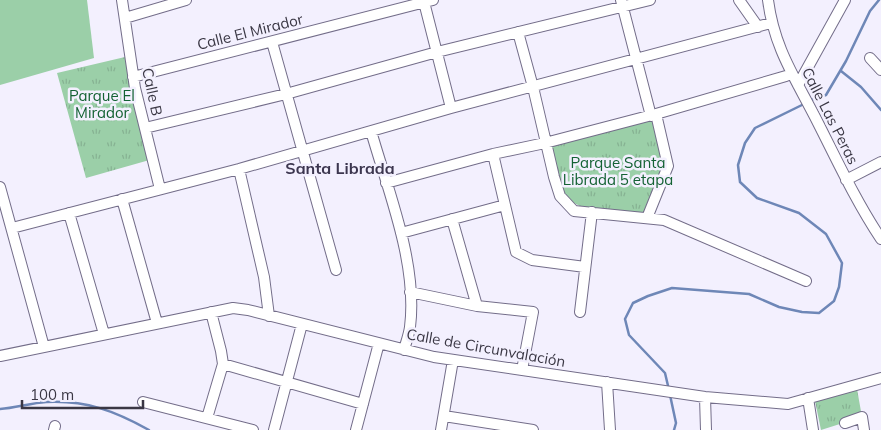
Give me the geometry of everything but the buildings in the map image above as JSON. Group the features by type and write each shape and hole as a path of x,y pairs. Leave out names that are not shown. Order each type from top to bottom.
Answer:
{"street":[{"name":"Calle B","path":"122,0 132,77 160,189"},
{"path":"125,18 186,0"},
{"path":"145,128 286,94 437,52 622,4 650,0"},
{"path":"739,0 758,27"},
{"name":"Calle Las Peras","path":"768,0 771,23 781,52 862,210 881,239"},
{"path":"799,87 845,0"},
{"path":"428,1 437,52 451,108"},
{"name":"Calle El Mirador","path":"132,77 428,1"},
{"path":"622,4 635,58 668,166 647,218"},
{"path":"12,228 303,152 451,108 771,23"},
{"path":"518,32 554,177 560,196 574,211 664,220 806,281"},
{"path":"272,42 336,270"},
{"path":"870,58 881,70"},
{"path":"386,183 493,154 545,143 653,115 786,76"},
{"path":"371,131 401,233 407,261 410,292 410,327 404,350"},
{"path":"493,154 516,252 532,260 585,268"},
{"path":"846,180 881,162"},
{"path":"239,169 264,277 269,316"},
{"path":"0,187 44,347"},
{"path":"122,199 157,323"},
{"path":"401,233 505,205"},
{"path":"580,312 592,212"},
{"path":"69,213 104,334"},
{"path":"452,219 477,306"},
{"path":"410,292 477,306 533,312 522,370"},
{"name":"Calle de Circunvalación","path":"0,356 233,308 248,310 404,350 453,360 705,398 788,404 881,378"},
{"path":"207,418 223,364 211,312"},
{"path":"274,430 302,324"},
{"path":"356,430 379,343"},
{"path":"442,430 453,360"},
{"path":"223,364 363,404"},
{"path":"607,382 610,430"},
{"path":"705,398 706,430"},
{"path":"808,398 813,430"},
{"path":"143,402 252,430"},
{"path":"444,416 533,430"},
{"path":"846,423 862,417 864,430"}],"green space":[{"path":"0,0 87,0 94,58 0,85"},
{"name":"Parque El Mirador","path":"125,57 153,159 86,178 57,73"},
{"name":"Parque Santa Librada 5 etapa","path":"651,116 668,166 647,218 592,212 560,196 551,147"},
{"path":"857,389 862,417 821,430 815,401"}],"waterway":[{"path":"811,100 826,95 846,61 870,11 879,0"},
{"path":"841,71 861,87 881,110"},
{"path":"669,390 665,373 629,335 625,319 633,303 672,288 749,294 779,307 802,312 819,313 834,301 839,287 842,263 826,234 799,213 757,198 740,182 738,165 745,143 755,128 806,103"},
{"path":"670,395 676,423 674,430"},
{"path":"0,409 46,402 74,403 112,412 149,430"}],"district":[{"name":"Santa Librada","path":"340,168"}]}
